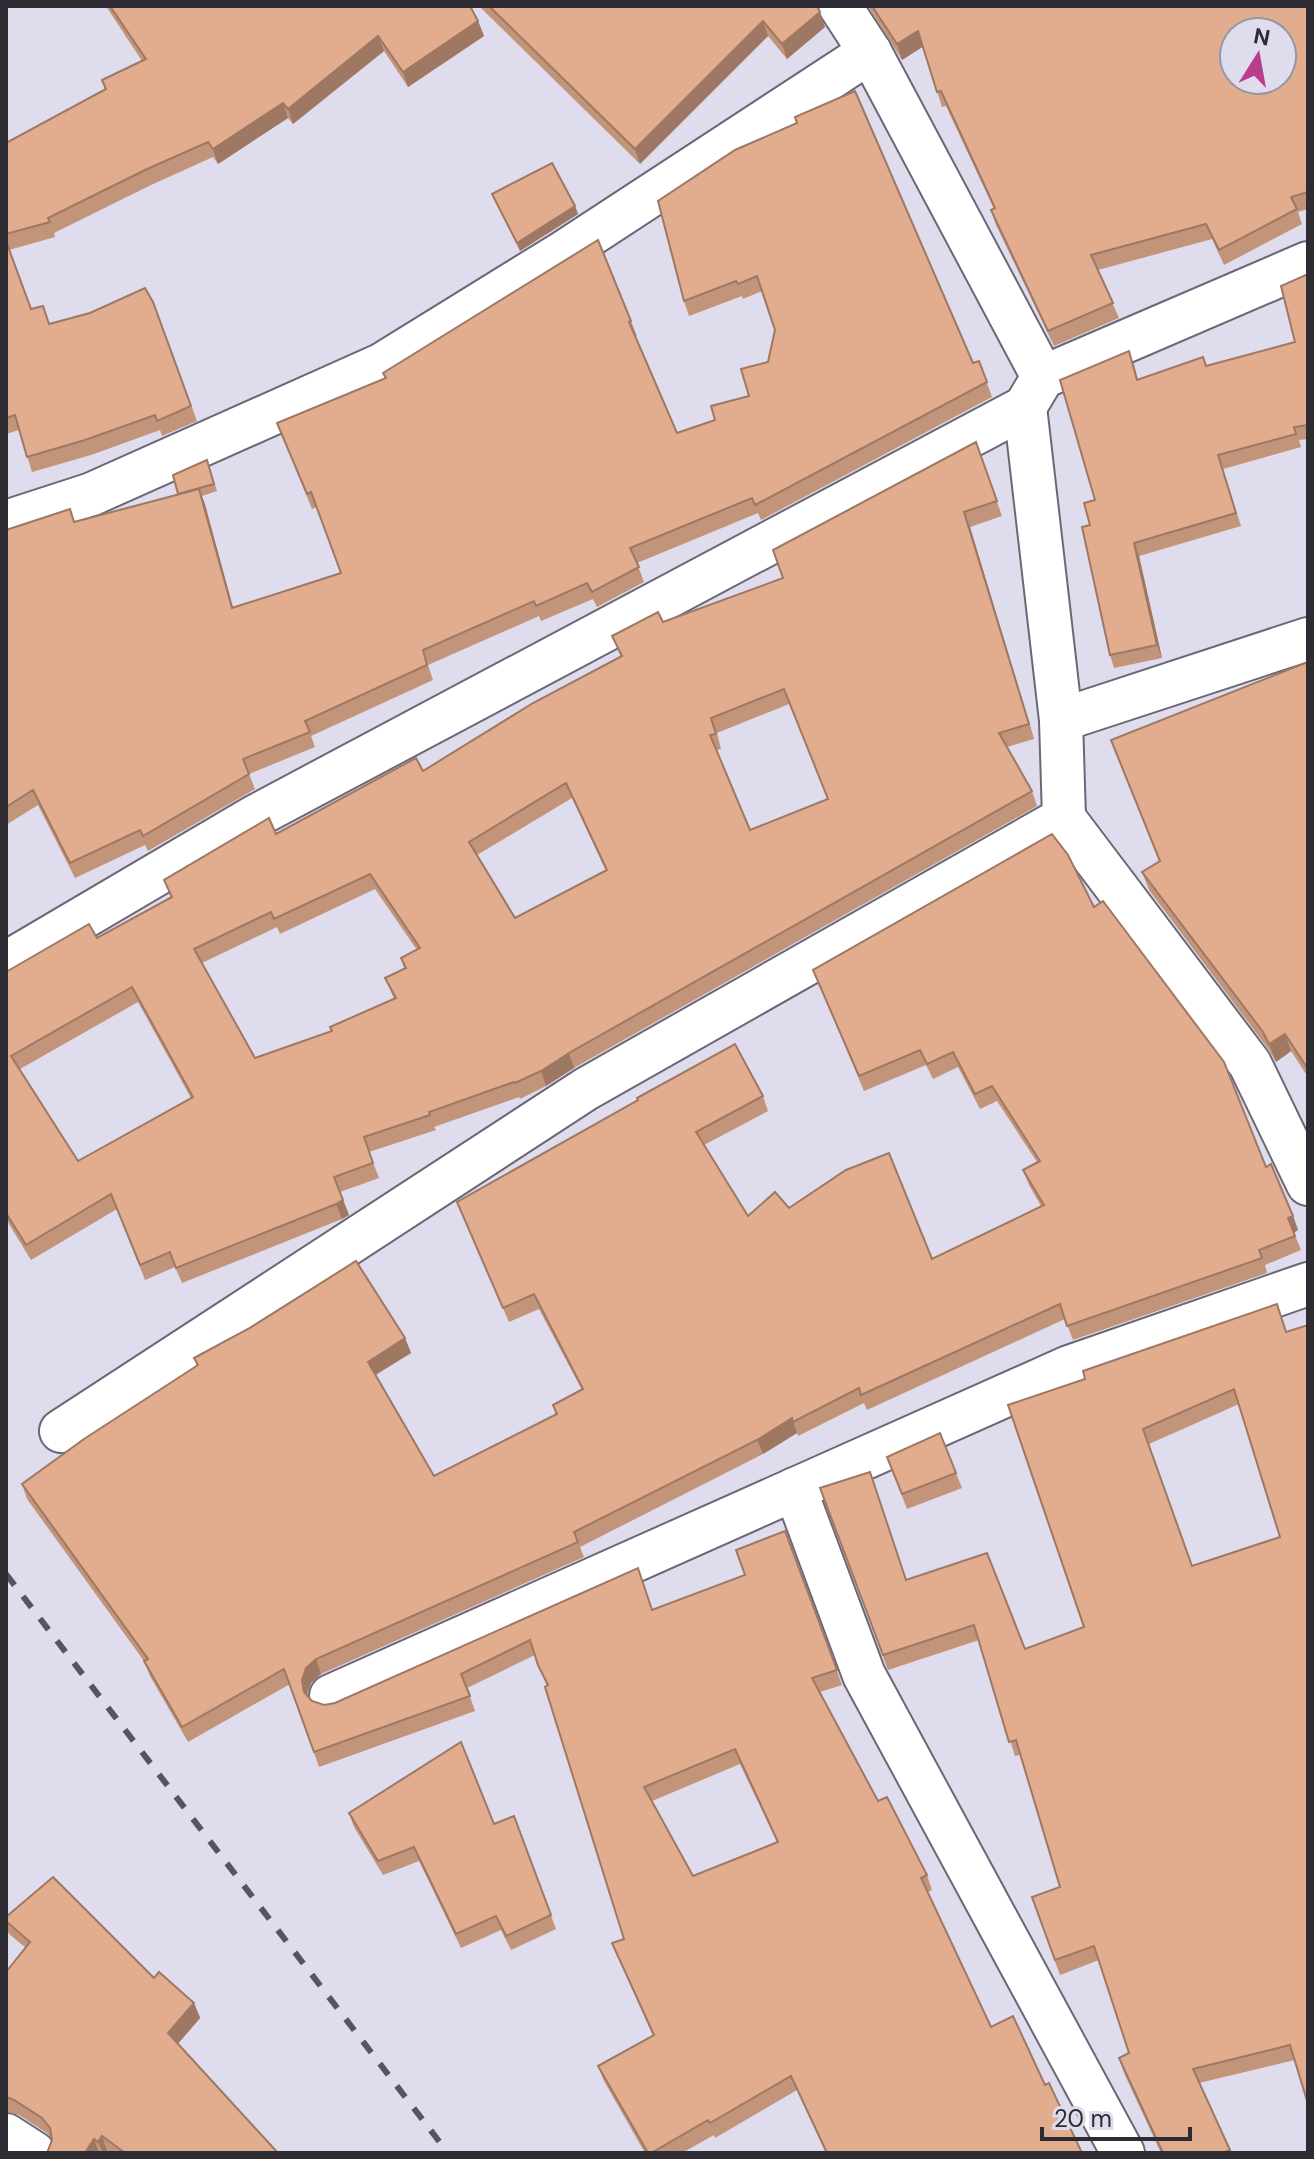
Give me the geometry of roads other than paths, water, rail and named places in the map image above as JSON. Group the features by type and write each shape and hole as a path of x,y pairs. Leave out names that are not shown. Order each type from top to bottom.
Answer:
{"street":[{"path":"840,6 870,52 1034,392 1061,720 1064,818 1250,1064 1308,1184"},
{"path":"6,522 92,494 381,365 564,252 870,52"},
{"path":"6,963 254,817 1034,392 1308,263"},
{"path":"1061,720 1308,639"},
{"path":"61,1431 586,1089 1064,818"},
{"path":"331,1696 1069,1367 1308,1284"},
{"path":"795,1489 864,1675 1123,2153"},
{"path":"6,2135 34,2153"}],"railway":[{"path":"6,1574 448,2153"}]}
